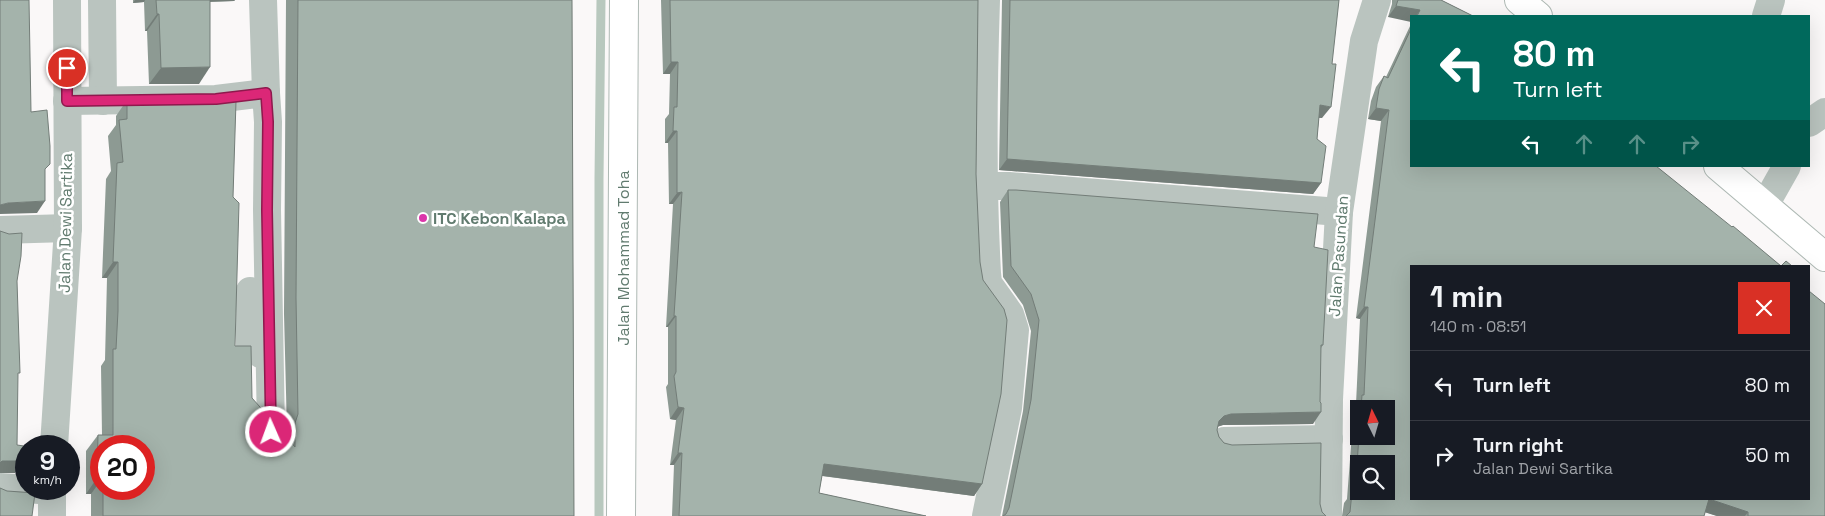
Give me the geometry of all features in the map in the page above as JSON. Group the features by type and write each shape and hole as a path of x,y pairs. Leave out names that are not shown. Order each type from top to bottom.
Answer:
{"main road":[{"name":"Jalan Mohammad Toha","path":"621,516 624,0"},
{"path":"1519,0 1537,15"},
{"path":"1724,168 1825,257"}],"street":[{"name":"Jalan Dewi Sartika","path":"55,435 68,228 67,0"},
{"path":"102,0 103,101"},
{"path":"263,0 268,122 267,210 271,432"},
{"path":"986,0 982,113 987,273 988,283 1010,314 1014,330 1008,408 986,516"},
{"name":"Jalan Pasundan","path":"1328,516 1329,400 1339,212 1364,41 1377,0"},
{"path":"1766,15 1771,0"},
{"path":"67,101 216,99 266,93"},
{"path":"1810,122 1825,112"},
{"path":"1765,205 1786,167"},
{"path":"983,186 1009,186 1339,212"},
{"path":"262,355 250,345 250,265 267,210"},
{"path":"0,230 68,228"},
{"path":"1224,441 1328,439"},
{"path":"0,487 15,490"}],"building":[{"path":"0,0 29,0 31,112 47,110 50,146 50,164 45,169 45,201 0,205"},
{"path":"156,0 210,0 210,67 161,68 159,14 157,14"},
{"name":"ITC Kebon Kalapa","path":"298,0 572,0 574,516 103,516 103,500 155,500 155,435 113,435 113,349 116,349 118,311 118,262 113,262 117,163 123,162 119,120 127,119 127,100 210,99 236,101 233,197 239,203 235,346 251,346 252,398 267,415 269,423 274,428 280,430 295,447 295,423 298,414 296,298"},
{"path":"670,0 978,0 976,174 980,262 983,280 1004,309 1007,320 1001,394 982,484 824,464 819,493 926,516 679,516 682,453 678,453 684,408 678,407 674,376 676,372 676,316 674,316 682,192 677,193 677,131 673,131 674,107 677,107 678,62 671,62"},
{"path":"1010,0 1339,0 1332,64 1336,64 1331,107 1320,105 1317,139 1326,146 1321,183 1007,159"},
{"path":"1398,0 1441,0 1471,15 1418,15 1420,10 1396,6"},
{"path":"1410,31 1410,167 1657,167 1780,265 1410,265 1410,500 1709,500 1704,516 1346,516 1350,512 1351,500 1395,500 1395,455 1358,455 1358,445 1395,445 1395,400 1362,400 1362,395 1364,395 1368,307 1364,307 1389,110 1376,108 1379,89 1384,76 1388,78"},
{"path":"1008,190 1318,214 1314,247 1328,250 1323,345 1321,345 1321,412 1231,414 1224,416 1219,421 1217,430 1219,437 1224,443 1232,445 1321,443 1320,504 1322,512 1326,516 1003,516 1009,508 1031,400 1039,320 1031,294 1011,266"},
{"path":"0,231 9,234 22,233 17,281 20,373 18,373 15,461 2,461 0,463"},
{"path":"1786,261 1791,265 1782,265"},
{"path":"1810,292 1825,304 1825,516 1748,516 1748,512 1712,500 1810,500"},
{"path":"0,488 15,492 15,500 34,500 32,516 0,516"}],"waterway":[{"path":"599,516 601,0"}],"place":[{"name":"ITC Kebon Kalapa","path":"423,218"}],"route":[{"path":"67,68 67,101 216,99 266,93 268,122 268,345 271,432"}]}
